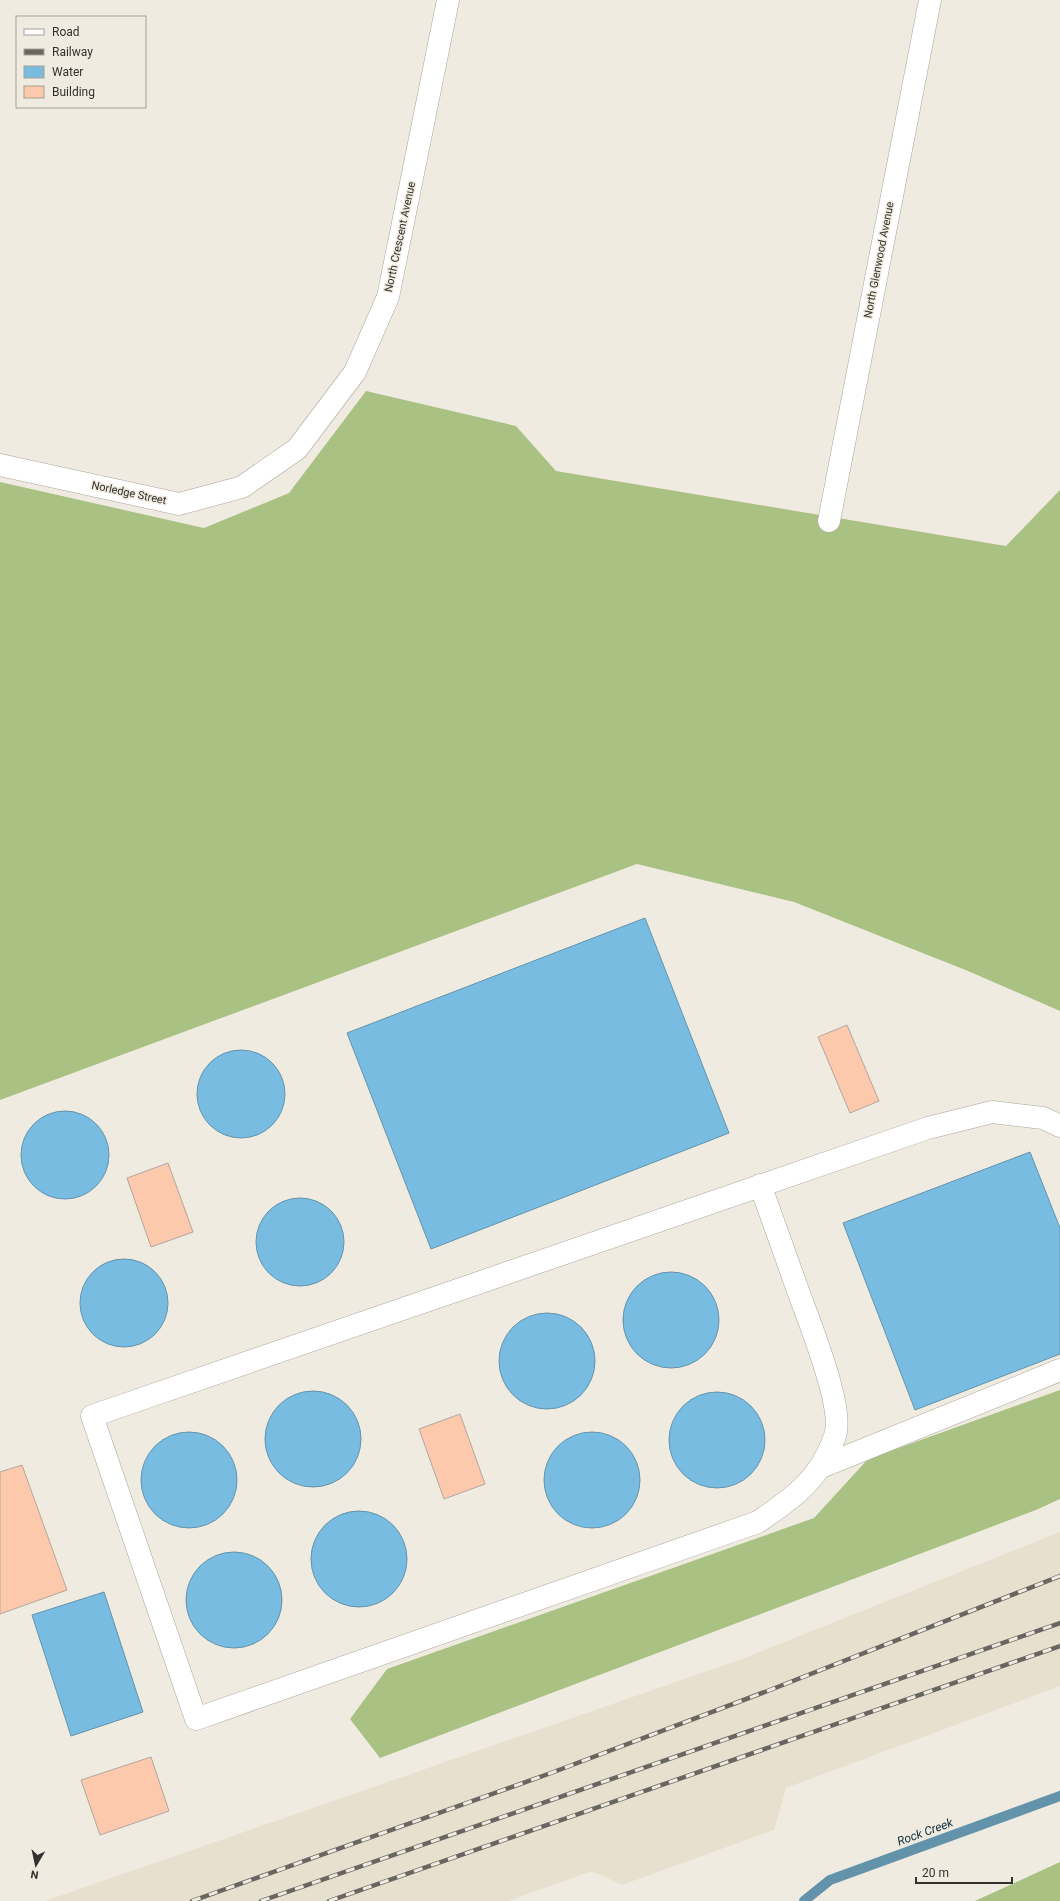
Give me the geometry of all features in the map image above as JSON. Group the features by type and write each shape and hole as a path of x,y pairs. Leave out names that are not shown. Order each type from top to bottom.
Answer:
{"street":[{"name":"North Crescent Avenue","path":"255,478 297,449 354,372 388,297 448,0"},
{"name":"North Glenwood Avenue","path":"829,521 930,0"},
{"name":"Norledge Street","path":"0,465 179,504 242,487 255,478"},
{"path":"760,1186 824,1361 837,1413 836,1435 821,1467 798,1493 758,1522 196,1719 92,1416 928,1128 992,1112 1042,1118 1060,1126"},
{"path":"821,1467 1060,1370"}],"shaded area":[{"path":"1060,1532 1060,1686 786,1788 774,1830 622,1885 592,1871 508,1901 45,1901 739,1660"}],"green space":[{"path":"366,391 516,426 556,471 1006,546 1060,490 1060,1011 968,971 794,902 637,864 0,1100 0,482 204,528 289,493"},
{"path":"1060,1390 1060,1499 1036,1510 380,1758 350,1719 387,1669 814,1518 868,1459"},
{"path":"1060,1862 1060,1901 975,1901"}],"water":[{"path":"645,918 729,1133 431,1249 347,1033"},
{"path":"241,1050 258,1054 272,1063 281,1077 285,1094 281,1111 272,1125 258,1134 241,1138 224,1134 210,1125 201,1111 197,1094 201,1077 210,1063 224,1054"},
{"path":"65,1111 82,1115 96,1124 105,1138 109,1155 105,1172 96,1186 82,1195 65,1199 48,1195 34,1186 25,1172 21,1155 25,1138 34,1124 48,1115"},
{"path":"1030,1152 1060,1228 1060,1354 915,1410 843,1223"},
{"path":"300,1198 317,1202 331,1211 340,1225 344,1242 340,1259 331,1273 317,1282 300,1286 283,1282 269,1273 260,1259 256,1242 260,1225 269,1211 283,1202"},
{"path":"124,1259 141,1263 155,1272 164,1286 168,1303 164,1320 155,1334 141,1343 124,1347 107,1343 93,1334 84,1320 80,1303 84,1286 93,1272 107,1263"},
{"path":"671,1272 689,1275 705,1286 716,1302 719,1320 716,1338 705,1354 689,1365 671,1368 653,1365 637,1354 626,1338 623,1320 626,1302 637,1286 653,1275"},
{"path":"547,1313 566,1316 581,1327 592,1342 595,1361 592,1380 581,1395 566,1406 547,1409 528,1406 513,1395 502,1380 499,1361 502,1342 513,1327 528,1316"},
{"path":"313,1391 331,1394 347,1405 358,1421 361,1439 358,1457 347,1473 331,1484 313,1487 295,1484 279,1473 268,1457 265,1439 268,1421 279,1405 295,1394"},
{"path":"717,1392 735,1395 751,1406 762,1422 765,1440 762,1458 751,1474 735,1485 717,1488 699,1485 683,1474 672,1458 669,1440 672,1422 683,1406 699,1395"},
{"path":"189,1432 207,1435 223,1446 234,1462 237,1480 234,1498 223,1514 207,1525 189,1528 171,1525 155,1514 144,1498 141,1480 144,1462 155,1446 171,1435"},
{"path":"592,1432 610,1435 626,1446 637,1462 640,1480 637,1498 626,1514 610,1525 592,1528 574,1525 558,1514 547,1498 544,1480 547,1462 558,1446 574,1435"},
{"path":"359,1511 378,1514 393,1525 404,1540 407,1559 404,1578 393,1593 378,1604 359,1607 340,1604 325,1593 314,1578 311,1559 314,1540 325,1525 340,1514"},
{"path":"234,1552 252,1555 268,1566 279,1582 282,1600 279,1618 268,1634 252,1645 234,1648 216,1645 200,1634 189,1618 186,1600 189,1582 200,1566 216,1555"},
{"path":"104,1592 143,1712 71,1736 32,1615"}],"building":[{"path":"847,1025 879,1101 850,1113 818,1037"},
{"path":"168,1163 193,1232 151,1247 127,1178"},
{"path":"460,1414 485,1484 444,1499 419,1429"},
{"path":"22,1465 67,1590 0,1614 0,1472"},
{"path":"151,1757 169,1811 100,1835 81,1780"}],"waterway":[{"name":"Rock Creek","path":"804,1901 830,1880 1060,1796"}],"railway":[{"path":"192,1901 551,1773 770,1690 1060,1576"},
{"path":"261,1901 1060,1623"},
{"path":"329,1901 1060,1646"}]}
